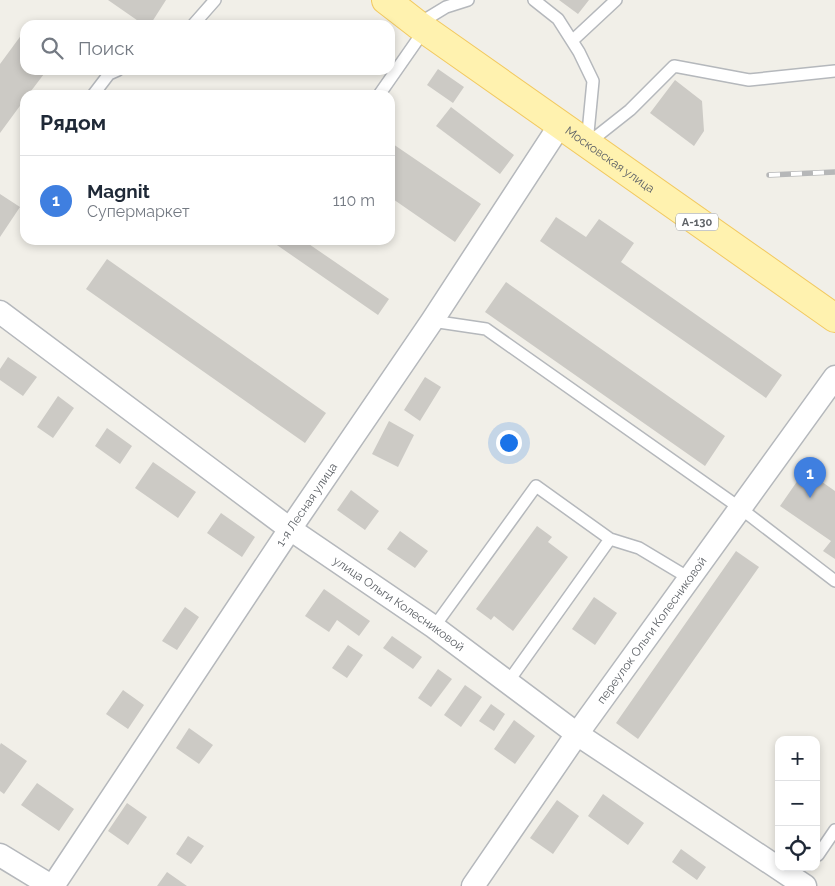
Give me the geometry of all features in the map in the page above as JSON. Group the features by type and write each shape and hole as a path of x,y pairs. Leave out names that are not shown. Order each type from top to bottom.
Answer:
{"main road":[{"name":"Московская улица","path":"386,0 421,27 835,318"}],"street":[{"name":"1-я Лесная улица","path":"52,886 290,529 432,321 560,125"},
{"name":"улица Ольги Колесниковой","path":"0,312 290,529 434,626 577,734 805,886"},
{"name":"переулок Ольги Колесниковой","path":"473,886 577,734 835,377"},
{"path":"0,855 52,886"}],"lane":[{"path":"197,20 215,0"},
{"path":"395,69 421,27 446,6 468,0"},
{"path":"534,0 558,19 593,81 587,144"},
{"path":"572,41 616,0"},
{"path":"587,144 630,110 674,66 749,80 835,71"},
{"path":"97,90 108,75"},
{"path":"382,90 391,75"},
{"path":"432,321 486,329 740,508 835,581"},
{"path":"434,626 536,486 610,539 639,548 689,578"},
{"path":"508,682 610,539"},
{"path":"820,851 835,830"}],"building":[{"path":"108,0 166,0 153,20 137,20"},
{"path":"559,0 589,0 578,14"},
{"path":"20,37 20,75 43,75 32,90 20,90 20,106 0,133 0,64"},
{"path":"438,69 464,87 453,103 427,85"},
{"path":"675,80 702,101 704,131 694,146 650,113"},
{"path":"451,107 514,155 500,174 436,126"},
{"path":"395,145 481,204 455,242 395,200"},
{"path":"0,194 20,207 0,237"},
{"path":"556,217 586,237 599,219 634,243 621,262 782,375 766,398 540,241"},
{"path":"277,245 310,245 389,299 378,315"},
{"path":"107,259 326,413 305,443 86,289"},
{"path":"506,282 725,436 705,466 485,312"},
{"path":"8,357 37,377 23,396 0,380 0,369"},
{"path":"425,377 441,387 420,421 404,410"},
{"path":"58,396 74,408 53,438 37,427"},
{"path":"389,421 414,435 398,467 372,454"},
{"path":"107,428 132,446 120,464 95,446"},
{"path":"153,462 196,492 178,518 135,488"},
{"path":"805,470 835,491 835,559 823,551 831,541 780,506"},
{"path":"351,490 379,511 365,530 337,510"},
{"path":"221,513 255,537 242,557 207,533"},
{"path":"537,526 552,537 548,542 568,557 513,631 494,616 491,620 476,609"},
{"path":"400,531 428,551 415,568 387,549"},
{"path":"736,551 759,567 638,739 616,723"},
{"path":"324,589 370,621 359,636 337,620 329,632 305,616"},
{"path":"594,597 617,613 595,645 572,629"},
{"path":"185,607 199,617 177,650 162,641"},
{"path":"392,636 422,657 413,669 383,648"},
{"path":"348,645 363,655 347,678 332,668"},
{"path":"438,669 452,679 431,707 418,698"},
{"path":"465,685 482,697 461,727 444,715"},
{"path":"123,690 144,705 128,729 106,714"},
{"path":"491,704 505,714 494,731 479,721"},
{"path":"514,720 535,736 515,764 494,749"},
{"path":"189,728 213,745 199,764 176,748"},
{"path":"1,743 27,761 4,794 0,791"},
{"path":"37,783 74,809 59,831 21,805"},
{"path":"603,794 644,823 628,845 588,816"},
{"path":"557,800 579,816 553,854 530,838"},
{"path":"127,803 147,817 128,845 108,831"},
{"path":"188,836 204,846 191,864 176,854"},
{"path":"681,849 706,867 697,880 672,862"},
{"path":"167,872 187,886 157,886"}],"railway":[{"path":"769,175 835,172"}],"place":[{"name":"Magnit","path":"810,498"}]}
